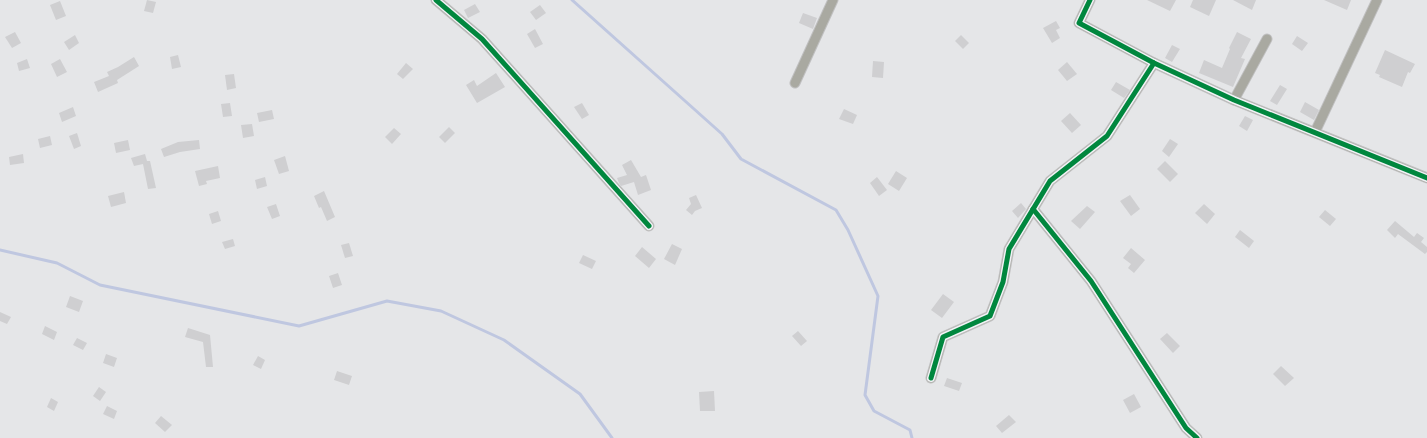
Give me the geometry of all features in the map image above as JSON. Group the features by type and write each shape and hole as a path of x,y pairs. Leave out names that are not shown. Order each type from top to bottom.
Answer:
{"street":[{"path":"436,0 482,39 649,226"},
{"path":"795,82 833,0"},
{"path":"1090,0 1079,23 1154,63 1234,100 1427,178"},
{"path":"1315,132 1377,0"},
{"path":"1234,100 1267,39"},
{"path":"931,378 943,337 990,316 1003,282 1009,250 1050,181 1107,136 1154,63"},
{"path":"1033,209 1091,280 1186,428 1197,438"}],"building":[{"path":"147,0 156,2 153,13 144,11"},
{"path":"1147,0 1176,0 1170,11"},
{"path":"1193,0 1216,0 1209,16 1190,7"},
{"path":"1233,0 1256,0 1252,10"},
{"path":"1324,0 1351,0 1347,10"},
{"path":"60,1 66,16 56,20 50,5"},
{"path":"475,4 480,12 468,18 464,10"},
{"path":"540,5 546,13 536,20 530,12"},
{"path":"803,13 817,18 813,29 799,23"},
{"path":"1056,21 1060,28 1056,30 1060,38 1052,43 1043,28"},
{"path":"535,29 543,44 535,48 527,34"},
{"path":"15,32 21,43 12,48 5,37"},
{"path":"1237,32 1251,39 1241,58 1245,59 1233,87 1199,73 1204,60 1222,68 1230,49 1229,48"},
{"path":"75,35 79,43 69,50 64,42"},
{"path":"961,35 969,43 963,49 955,41"},
{"path":"1297,36 1308,43 1302,51 1292,44"},
{"path":"1172,45 1180,49 1172,62 1165,58"},
{"path":"1385,50 1415,64 1410,73 1408,72 1402,87 1379,77 1380,75 1375,73"},
{"path":"178,55 181,67 172,69 170,57"},
{"path":"134,57 139,66 117,80 118,83 98,92 94,82 109,76 107,72"},
{"path":"27,59 30,68 19,71 17,63"},
{"path":"60,59 67,72 57,77 51,64"},
{"path":"873,61 884,62 883,78 872,77"},
{"path":"1067,62 1077,74 1067,81 1058,70"},
{"path":"406,63 413,69 403,79 397,74"},
{"path":"496,73 505,87 477,103 466,85 474,80 477,86"},
{"path":"234,74 236,88 227,90 225,75"},
{"path":"1116,82 1130,90 1124,98 1111,90"},
{"path":"1280,85 1287,89 1277,105 1270,101"},
{"path":"1305,102 1319,110 1314,120 1300,112"},
{"path":"230,103 232,116 223,117 221,104"},
{"path":"582,103 589,115 582,119 574,107"},
{"path":"73,107 76,116 62,122 59,113"},
{"path":"844,109 857,115 853,124 839,119"},
{"path":"272,110 274,119 259,122 257,113"},
{"path":"1070,113 1081,125 1072,133 1061,121"},
{"path":"1245,116 1253,120 1247,131 1239,126"},
{"path":"252,124 254,136 243,138 241,125"},
{"path":"449,127 455,133 445,143 439,137"},
{"path":"394,128 401,134 392,144 385,137"},
{"path":"77,133 81,146 74,149 69,136"},
{"path":"50,136 52,145 40,148 38,139"},
{"path":"1170,139 1178,144 1169,157 1162,151"},
{"path":"128,140 130,150 116,153 114,143"},
{"path":"199,140 200,149 180,152 164,157 161,149 178,142"},
{"path":"23,154 24,163 10,165 9,157"},
{"path":"145,154 147,161 150,161 156,188 148,189 143,164 134,166 131,158"},
{"path":"285,156 289,171 279,174 274,160"},
{"path":"631,160 641,177 646,175 651,190 638,195 634,182 621,186 619,183 617,178 627,175 622,165"},
{"path":"1165,161 1178,174 1170,182 1157,169"},
{"path":"218,166 220,178 206,181 207,184 199,186 195,171"},
{"path":"896,171 907,178 899,191 888,184"},
{"path":"265,177 267,186 257,189 255,180"},
{"path":"877,177 887,190 879,196 870,183"},
{"path":"324,191 335,217 327,221 314,196"},
{"path":"124,192 126,203 111,207 108,196"},
{"path":"696,195 702,208 695,211 692,215 686,210 691,204 689,198"},
{"path":"1130,195 1140,209 1131,216 1120,201"},
{"path":"1021,203 1026,209 1018,218 1012,211"},
{"path":"276,204 280,216 272,219 267,207"},
{"path":"1204,204 1215,214 1207,224 1195,213"},
{"path":"1087,206 1095,212 1080,229 1071,221"},
{"path":"1325,210 1336,219 1330,226 1319,217"},
{"path":"218,211 221,221 212,224 209,214"},
{"path":"1395,221 1414,237 1417,233 1424,238 1421,242 1427,247 1427,252 1425,254 1398,234 1395,238 1387,230"},
{"path":"1240,230 1254,241 1249,248 1235,237"},
{"path":"233,239 235,246 225,249 222,242"},
{"path":"349,243 353,256 345,258 341,245"},
{"path":"672,244 682,249 675,265 664,259"},
{"path":"642,247 656,259 649,268 635,256"},
{"path":"1131,248 1145,260 1134,273 1128,268 1131,264 1123,258"},
{"path":"583,255 596,261 592,269 579,263"},
{"path":"338,273 342,285 333,288 329,276"},
{"path":"943,294 954,302 942,318 931,310"},
{"path":"70,296 83,301 79,312 66,307"},
{"path":"0,312 11,317 7,324 0,321"},
{"path":"45,326 57,332 54,340 42,334"},
{"path":"188,328 210,335 213,367 206,367 203,342 185,337"},
{"path":"798,331 807,341 801,346 792,336"},
{"path":"1167,333 1180,346 1173,353 1160,339"},
{"path":"77,338 87,343 83,350 73,345"},
{"path":"106,354 117,358 114,367 103,363"},
{"path":"258,356 265,360 261,369 253,365"},
{"path":"1281,366 1294,378 1285,386 1273,374"},
{"path":"337,371 352,376 349,385 334,380"},
{"path":"947,378 962,383 959,391 944,386"},
{"path":"99,387 106,392 100,401 93,396"},
{"path":"714,391 715,411 700,411 699,392"},
{"path":"1134,394 1141,407 1130,413 1123,400"},
{"path":"51,398 58,402 54,411 47,407"},
{"path":"107,406 117,411 114,419 103,414"},
{"path":"1009,415 1016,422 1002,433 996,426"},
{"path":"161,416 172,425 165,432 155,423"}],"waterway":[{"path":"572,0 722,134 741,159 836,210 848,230 878,296 865,395 874,411 910,430 912,438"},
{"path":"0,250 57,263 100,285 299,326 387,301 441,311 504,340 580,394 612,438"}],"cycle path":[{"path":"436,0 482,39 649,226"},
{"path":"1090,0 1079,23 1154,63 1234,100 1427,178"},
{"path":"931,378 943,337 990,316 1003,282 1009,249 1050,181 1107,136 1154,63"},
{"path":"1033,209 1091,281 1186,428 1197,438"}]}
